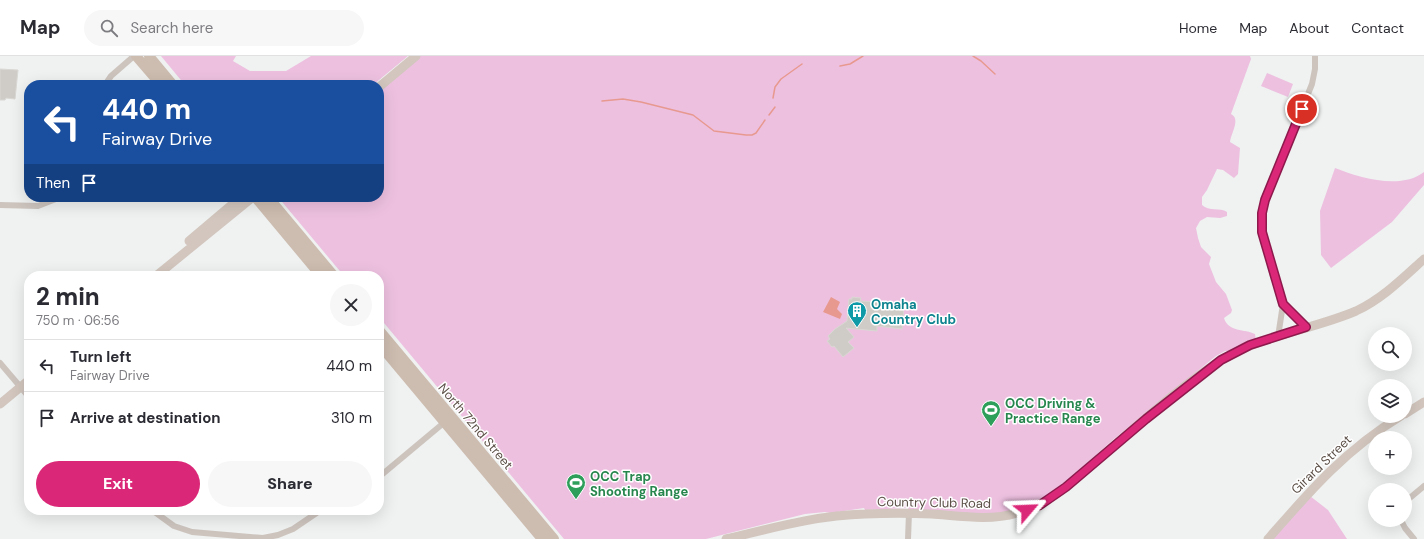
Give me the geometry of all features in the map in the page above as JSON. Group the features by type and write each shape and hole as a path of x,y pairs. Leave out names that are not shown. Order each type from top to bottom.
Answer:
{"main road":[{"path":"135,56 157,80"},
{"path":"149,56 169,80"},
{"path":"258,202 318,271"},
{"path":"272,202 330,271"},
{"name":"North 72nd Street","path":"384,336 542,539"},
{"name":"North 72nd Street","path":"384,349 448,419 554,539"}],"street":[{"path":"109,80 114,73 135,56"},
{"path":"384,83 416,56"},
{"path":"1278,337 1283,304 1263,240 1262,213 1265,200 1312,84 1315,69 1315,56"},
{"path":"0,205 38,206 48,202"},
{"path":"154,271 235,202"},
{"path":"162,271 248,202"},
{"name":"Country Club Road","path":"726,539 822,518 861,514 909,513 993,517 1017,513 1040,505 1066,487 1146,419 1213,366 1241,349 1345,315 1372,302 1424,259"},
{"path":"1283,304 1306,327"},
{"path":"0,363 24,391"},
{"path":"0,404 24,384"},
{"path":"1412,410 1424,402"},
{"path":"384,473 448,419"},
{"name":"Girard Street","path":"1268,539 1306,495 1350,451 1373,433 1389,423"},
{"path":"1412,496 1424,486"},
{"path":"908,539 909,513"},
{"path":"159,515 174,526 192,532 263,538 278,535 293,529 313,515"},
{"path":"1404,527 1414,539"}],"shaded area":[{"path":"161,56 236,56 233,61 250,71 286,71 311,56 408,56 379,80 181,80"},
{"name":"Omaha Country Club","path":"420,56 1250,56 1251,59 1231,114 1235,119 1235,126 1230,142 1240,148 1238,174 1234,178 1223,170 1217,169 1202,197 1202,205 1208,208 1227,212 1227,216 1220,218 1207,217 1200,221 1196,228 1201,247 1211,257 1209,264 1216,282 1226,294 1232,310 1231,313 1224,318 1226,323 1233,328 1255,334 1256,341 1230,351 1225,351 1216,356 1114,439 1061,486 1036,504 993,515 909,510 908,508 865,510 864,508 831,513 825,512 805,514 706,539 564,539 384,323 384,271 340,271 282,202 384,202 384,85"},
{"path":"1267,73 1293,84 1288,97 1261,86"},
{"path":"1335,168 1368,178 1392,181 1415,177 1424,172 1424,185 1392,222 1331,268 1321,255 1320,211"},
{"path":"831,297 840,302 837,309 842,314 840,319 823,312"},
{"path":"1310,496 1328,510 1347,539 1272,539"}],"building":[{"path":"0,69 18,70 15,99 6,98 5,100 0,100"},
{"name":"Omaha Country Club","path":"852,297 861,298 860,301 878,302 878,306 903,308 904,321 903,320 902,329 877,326 877,331 846,328 854,337 848,342 854,348 843,357 834,346 832,347 827,341 830,339 828,336 835,329 847,321 849,299 852,299"}],"waterway":[{"path":"840,66 850,64 863,56"},
{"path":"973,56 995,74"},
{"path":"773,98 775,87 781,79 802,64"},
{"path":"602,101 623,99 641,102 693,115 714,131 746,135 756,133 765,120"},
{"path":"769,115 775,107"}],"place":[{"name":"Omaha Country Club","path":"857,328"},
{"name":"OCC Driving & Practice Range","path":"991,427"},
{"name":"OCC Trap Shooting Range","path":"576,500"}],"route":[{"path":"1027,510 1040,505 1066,487 1187,385 1221,360 1250,345 1306,327 1283,304 1263,240 1261,224 1265,200 1302,109"}]}
